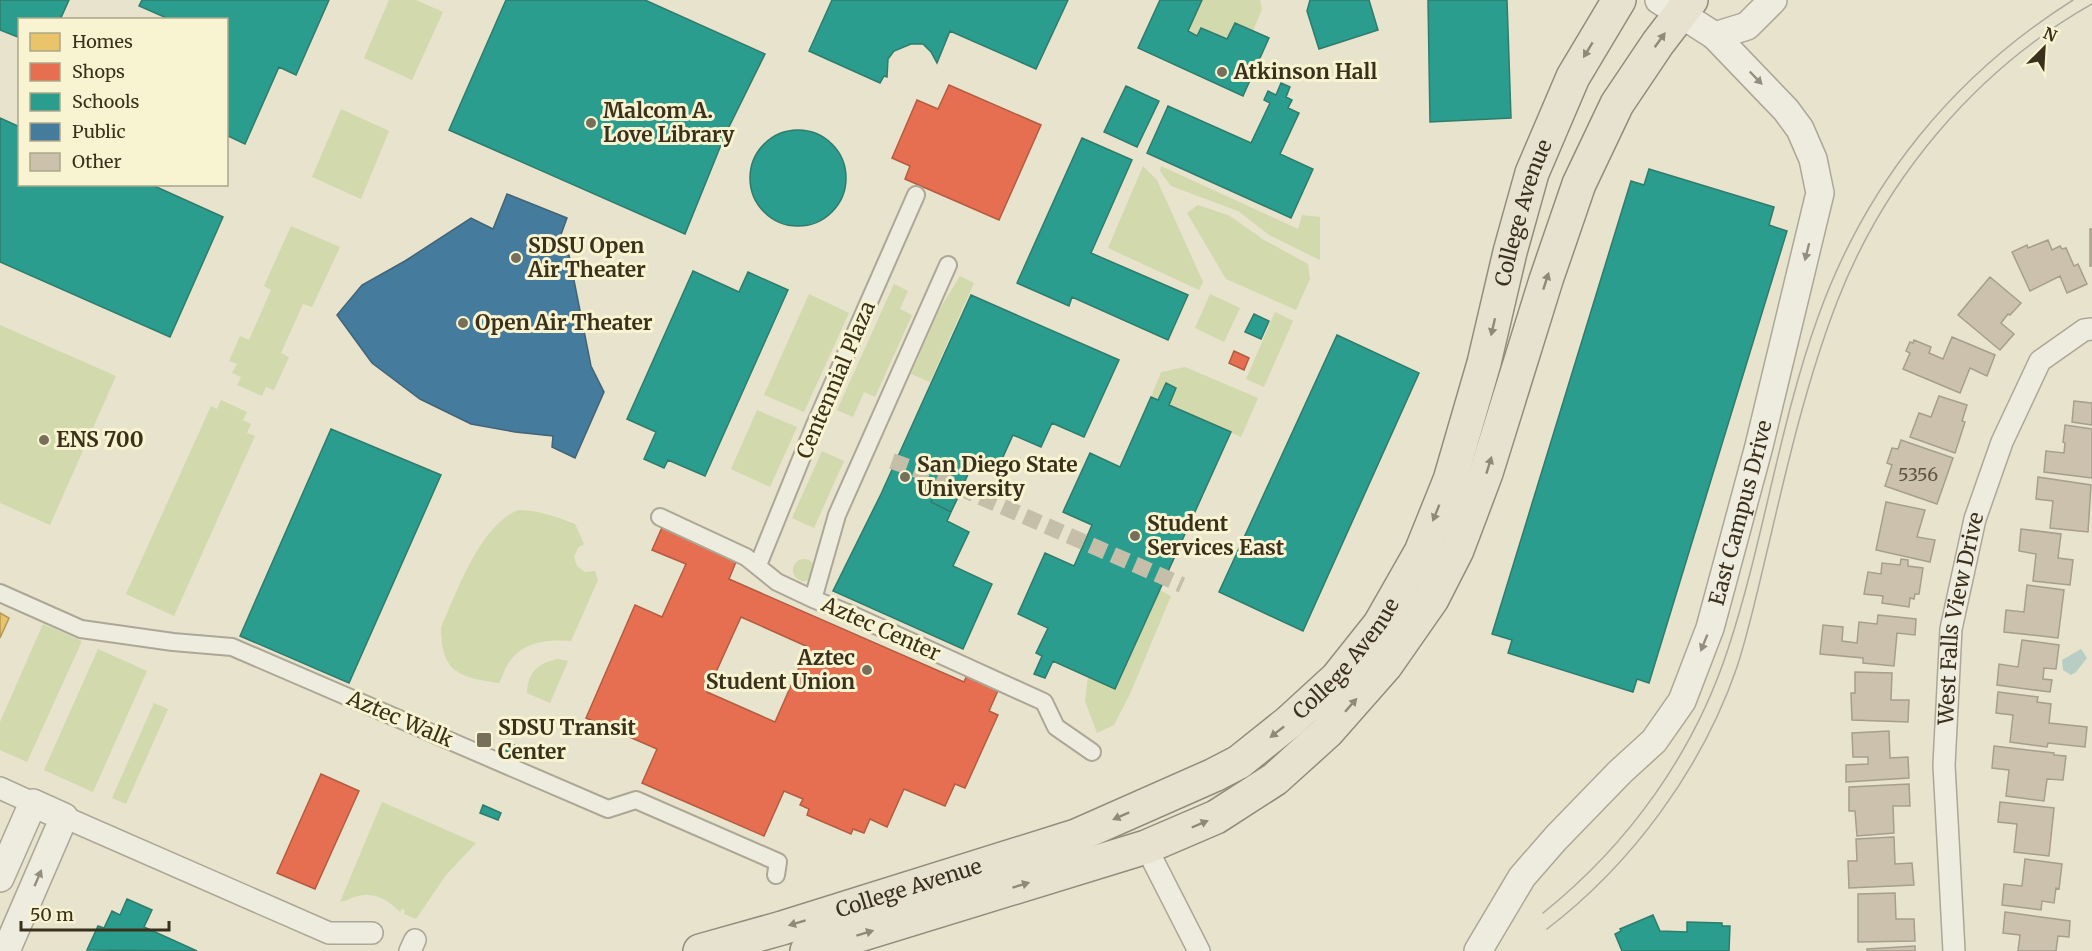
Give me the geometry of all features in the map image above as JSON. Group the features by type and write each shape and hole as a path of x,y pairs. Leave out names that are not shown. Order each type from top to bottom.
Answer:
{"main road":[{"name":"College Avenue","path":"700,951 782,928 1076,836 1214,776 1247,755 1289,722 1337,678 1380,624 1421,552 1450,480 1484,363 1510,252 1532,173 1572,76 1619,0"},
{"name":"College Avenue","path":"807,951 1146,847 1216,817 1275,779 1327,732 1386,665 1432,599 1457,550 1486,473 1546,280 1579,184 1617,104 1676,5"},
{"path":"1146,847 1147,831 1214,776"}],"street":[{"path":"1715,36 1747,26 1773,0"},
{"name":"East Campus Drive","path":"1479,951 1522,877 1620,772 1654,741 1682,701 1710,628 1759,446 1820,193 1813,159 1800,129 1786,110 1715,36 1676,5"},
{"name":"Centennial Plaza","path":"758,565 814,427 916,195"},
{"path":"813,599 837,515 948,265"},
{"name":"West Falls View Drive","path":"1954,951 1944,765 1951,629 1975,519 2002,442 2040,361 2085,330 2092,328"},
{"name":"Aztec Center","path":"660,517 746,557 777,582 1044,702 1056,727 1092,752"},
{"name":"Aztec Walk","path":"0,593 81,629 173,642 232,647 608,809 636,800 778,862 776,874"},
{"path":"0,788 329,933 372,933"},
{"path":"0,878 33,803"},
{"path":"6,951 64,817"},
{"path":"1146,847 1199,951"}],"green space":[{"path":"389,0 416,0 443,12 412,80 364,58"},
{"path":"1202,0 1260,0 1262,9 1253,31 1235,23 1227,39 1201,28 1197,36 1188,31"},
{"path":"341,109 389,131 361,199 312,177"},
{"path":"1143,166 1157,180 1203,282 1199,290 1108,248"},
{"path":"1161,166 1298,229 1302,215 1320,217 1320,260 1269,235 1238,211 1171,186 1160,171"},
{"path":"1198,205 1230,216 1264,240 1308,264 1310,279 1296,310 1226,279 1187,213"},
{"path":"291,226 340,247 312,307 303,304 281,353 289,357 274,390 266,387 262,396 237,385 241,377 232,373 237,364 229,361 240,336 249,340 271,290 264,286"},
{"path":"960,276 974,283 930,382 911,374 939,310"},
{"path":"894,284 908,291 900,309 912,315 875,397 864,392 853,417 837,410"},
{"path":"809,294 849,313 804,412 764,395"},
{"path":"1210,294 1240,308 1224,342 1195,328"},
{"path":"1275,312 1293,321 1264,387 1246,379"},
{"name":"ENS 700","path":"0,325 116,376 50,525 0,503"},
{"path":"1185,367 1258,398 1241,437 1169,405 1176,388 1166,383 1158,400 1151,397 1161,372"},
{"path":"221,400 247,412 243,420 251,424 247,433 255,436 174,616 126,594 211,406 217,409"},
{"path":"757,410 797,427 770,487 731,469"},
{"path":"822,451 844,461 814,528 792,518"},
{"path":"518,510 554,516 575,524 584,544 578,548 574,557 577,566 585,572 595,571 598,580 571,641 546,641 522,649 508,663 499,683 473,678 455,670 444,654 441,627 471,561 481,545 504,518"},
{"path":"804,559 812,562 815,570 812,578 804,581 796,578 793,570 796,562"},
{"path":"1160,590 1171,596 1130,694 1114,725 1097,733 1085,701 1088,677 1115,689"},
{"path":"43,624 82,641 27,762 0,750 0,722"},
{"path":"98,649 147,671 93,792 44,770"},
{"path":"558,659 568,661 550,703 527,693 529,679 535,670 545,663"},
{"path":"154,703 168,709 126,804 112,798"},
{"path":"382,802 476,843 446,875 416,919 404,914 405,910 402,909 400,912 380,897 361,895 340,902"}],"shaded area":[{"path":"2081,649 2087,658 2071,675 2063,670 2062,660"}],"building: Homes":[{"path":"0,613 9,618 0,638"}],"building: Shops":[{"path":"949,85 1041,125 999,220 905,179 910,166 892,158 917,100 938,109"},
{"path":"1234,351 1249,358 1244,370 1229,363"},
{"name":"Aztec Student Union","path":"668,514 742,547 729,579 964,682 972,663 1004,677 989,711 998,715 965,788 955,784 945,806 904,789 887,827 870,819 864,833 853,829 851,834 807,815 809,809 800,805 803,799 784,791 764,836 642,783 657,749 586,718 635,605 662,617 686,564 652,550","holes":["741,617 808,647 775,722 707,692"]},
{"path":"321,774 359,791 315,889 277,873"}],"building: Schools":[{"path":"0,0 69,0 61,18 18,18 18,37 0,30"},
{"path":"142,0 329,0 296,75 279,67 245,144 228,136 228,18 166,18 139,6"},
{"name":"Malcom A. Love Library","path":"506,0 645,0 765,54 725,135 685,234 449,130"},
{"path":"832,0 1068,0 1036,69 950,31 937,63 923,44 911,44 894,51 888,59 887,77 884,76 880,83 809,51"},
{"name":"Atkinson Hall","path":"1160,0 1202,0 1188,31 1197,36 1201,28 1227,39 1235,23 1269,38 1243,96 1138,48"},
{"path":"1310,0 1369,0 1378,30 1319,49 1307,11"},
{"path":"1428,0 1507,0 1511,118 1430,122"},
{"path":"1281,83 1290,87 1286,97 1292,100 1288,108 1299,113 1280,154 1313,169 1291,218 1147,153 1168,106 1251,143 1270,103 1264,100 1268,91 1276,95"},
{"path":"1126,86 1159,101 1137,147 1104,132"},
{"path":"0,118 18,126 18,186 154,186 223,217 170,337 0,262"},
{"path":"798,130 816,133 832,144 843,160 846,178 843,196 832,212 816,223 798,226 780,223 764,212 753,196 750,178 753,160 764,144 780,133"},
{"path":"1082,138 1132,160 1091,253 1188,295 1168,340 1072,297 1069,306 1017,283"},
{"path":"1649,169 1774,207 1769,225 1787,231 1649,683 1637,679 1633,692 1508,653 1512,640 1492,634 1631,181 1644,185"},
{"path":"693,271 739,292 748,272 788,290 705,476 668,460 664,468 644,459 656,432 627,419"},
{"path":"971,295 1119,360 1084,437 1052,423 1041,447 1013,435 997,470 974,461 947,521 969,532 953,566 992,584 963,649 833,591 881,494"},
{"path":"1254,314 1269,321 1261,339 1245,332"},
{"path":"1337,335 1419,373 1303,631 1219,592"},
{"name":"Student Services East","path":"1166,383 1176,388 1169,405 1231,432 1115,689 1053,661 1045,678 1034,674 1042,656 1036,653 1048,628 1018,614 1045,553 1074,566 1092,525 1063,512 1090,453 1120,467 1151,397 1158,400"},
{"path":"331,429 441,475 349,683 240,636"},
{"path":"939,483 960,493 951,512 931,502"},
{"path":"509,743 527,750 523,758 506,751"},
{"path":"483,805 501,813 498,820 480,813"},
{"path":"127,899 152,910 144,927 197,951 87,950 98,926 104,928 112,911 120,915"},
{"path":"1653,915 1660,931 1687,932 1687,922 1722,923 1722,926 1730,926 1729,951 1622,951 1615,934 1621,931 1620,929"}],"building: Public":[{"name":"Open Air Theater","path":"507,194 567,218 555,251 569,255 591,366 604,392 575,458 552,447 553,436 471,424 420,399 372,363 337,315 362,285 405,261 471,218 493,229"}],"building: Other":[{"path":"2090,229 2092,229 2092,266 2090,266"},
{"path":"2048,240 2052,250 2060,246 2062,249 2066,248 2074,266 2078,264 2087,284 2067,293 2060,276 2030,291 2012,252 2027,245 2028,248"},
{"path":"1990,277 2021,303 2001,323 2014,334 2000,350 1958,315"},
{"path":"1952,337 1995,355 1987,376 1970,368 1960,393 1903,369 1910,353 1906,351 1910,342 1913,343 1914,340 1931,347 1929,353 1943,359"},
{"path":"1939,396 1967,405 1962,421 1965,422 1955,453 1910,437 1919,413 1931,417"},
{"path":"2074,401 2092,403 2092,425 2072,422"},
{"path":"2065,425 2092,429 2092,478 2044,472 2046,451 2064,453"},
{"path":"1901,440 1953,458 1937,504 1885,486 1892,465 1887,463 1892,448 1898,449"},
{"path":"2038,477 2091,485 2088,532 2050,528 2053,501 2036,499"},
{"path":"1886,502 1925,510 1917,537 1935,540 1930,562 1876,550"},
{"path":"2021,529 2061,534 2058,558 2073,560 2070,585 2033,581 2036,554 2019,551"},
{"path":"1901,559 1908,560 1908,566 1923,568 1919,594 1915,594 1914,599 1910,598 1909,607 1882,603 1883,596 1864,594 1868,572 1881,574 1882,563 1900,565"},
{"path":"2027,585 2064,590 2058,638 2004,632 2006,610 2024,612"},
{"path":"1878,615 1916,619 1915,635 1897,633 1894,666 1863,663 1863,658 1820,654 1823,625 1843,627 1842,641 1857,643 1859,622 1877,624"},
{"path":"2022,640 2059,645 2056,669 2044,668 2043,679 2052,680 2050,692 1997,685 1999,664 2018,667"},
{"path":"1855,672 1892,673 1891,700 1909,700 1908,722 1852,720 1851,693 1855,693"},
{"path":"1998,692 2038,697 2037,702 2051,704 2049,723 2087,727 2085,747 2048,743 2047,747 2010,742 2013,715 1996,713"},
{"path":"1889,731 1890,758 1908,757 1909,778 1846,782 1846,765 1868,764 1868,757 1853,757 1852,733"},
{"path":"1994,746 2066,756 2063,780 2047,779 2044,801 2006,796 2009,770 1992,768"},
{"path":"1909,784 1910,806 1893,806 1894,833 1857,836 1855,811 1849,811 1849,787"},
{"path":"2000,802 2054,808 2049,856 2014,852 2017,824 1998,822"},
{"path":"1894,837 1895,864 1912,863 1914,885 1849,888 1848,861 1857,861 1856,839"},
{"path":"2025,859 2062,864 2059,889 2056,888 2054,903 2042,901 2041,910 2002,905 2004,884 2022,886"},
{"path":"1895,893 1896,919 1914,919 1915,941 1858,942 1858,894"},
{"path":"2005,912 2070,921 2069,937 2058,936 2056,951 2018,951 2020,935 2003,933"},
{"path":"1915,946 1915,951 1867,951 1867,949"}],"tunnel":[{"path":"892,461 928,474 1182,585"}],"tram line":[{"path":"1543,913 1574,886 1630,827 1655,794 1697,724 1714,687 1741,608 1804,358 1838,268 1861,222 1888,178 1918,137 1952,98 1989,63 2030,30 2073,0"},
{"path":"1547,929 1608,875 1635,844 1661,812 1705,742 1737,667 1746,637 1791,452 1816,361 1837,302 1857,256 1881,212 1908,171 1939,131 1973,95 2010,61 2050,31 2092,4"}],"place":[{"name":"Atkinson Hall","path":"1222,72"},
{"name":"Malcom A. Love Library","path":"591,123"},
{"name":"SDSU Open Air Theater","path":"516,258"},
{"name":"Open Air Theater","path":"463,323"},
{"name":"ENS 700","path":"44,440"},
{"name":"San Diego State University","path":"905,477"},
{"name":"Student Services East","path":"1135,536"},
{"name":"Aztec Student Union","path":"867,670"},
{"name":"SDSU Transit Center","path":"484,740"}]}
